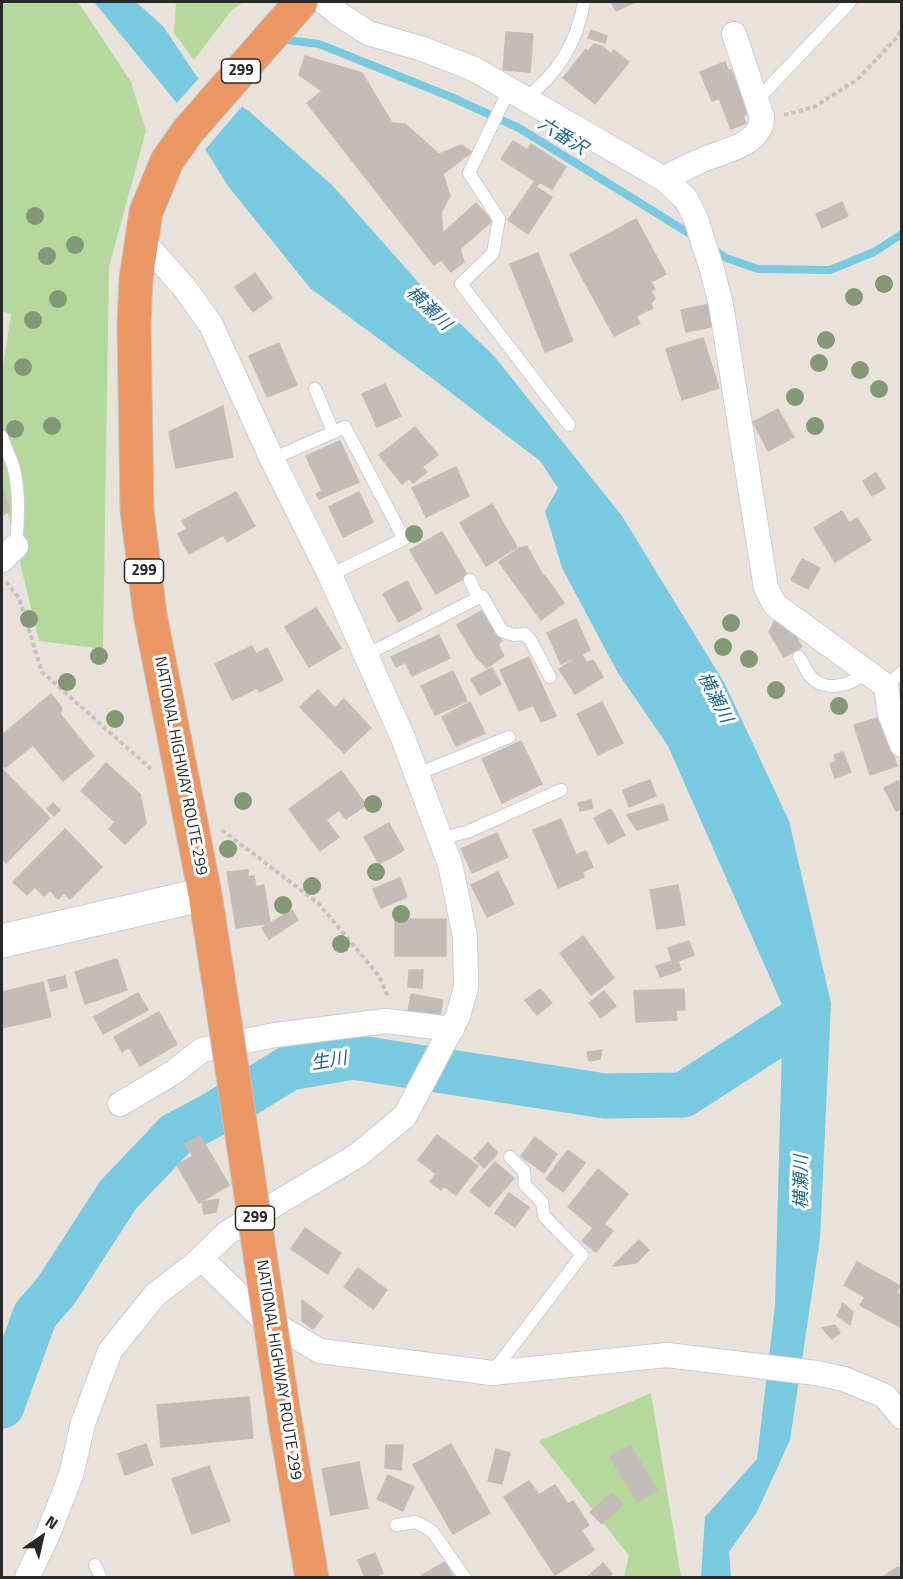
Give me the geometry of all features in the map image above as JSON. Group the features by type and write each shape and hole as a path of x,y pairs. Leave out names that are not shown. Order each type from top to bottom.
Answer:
{"highway":[{"name":"NATIONAL HIGHWAY ROUTE 299","path":"297,6 188,131 167,161 146,212 136,279 134,324 137,510 150,614 205,894 285,1421 312,1578"}],"street":[{"path":"324,2 339,15 368,33 474,69 664,180 686,199 696,219 721,304 766,588 775,605 885,677 890,714 902,745"},
{"path":"664,180 692,164 751,139 762,126 759,109 734,34"},
{"path":"27,1578 48,1534 70,1475 83,1423 110,1351 155,1295 201,1258 227,1233 358,1155 405,1116 452,1029 466,987 465,936 450,864 417,774 366,655 211,325 184,287 141,240"},
{"path":"2,941 205,894"},
{"path":"120,1104 174,1072 202,1050 275,1035 387,1021 452,1029"},
{"path":"201,1258 260,1316 320,1351 492,1373 667,1355 816,1373 844,1379 885,1396 902,1417"}],"lane":[{"path":"569,425 461,284 493,253 499,219 469,173 517,94 540,87 564,59 580,21 584,2"},
{"path":"759,109 850,2"},
{"path":"315,389 333,431"},
{"path":"272,459 345,427 404,539 330,575"},
{"path":"2,437 13,466 19,505 9,553"},
{"path":"470,580 478,598"},
{"path":"366,655 482,596 502,631 514,635 525,634 531,641 550,677"},
{"path":"798,657 811,677 829,687 859,679 885,677"},
{"path":"417,774 509,737"},
{"path":"442,838 467,832 561,790"},
{"path":"492,1373 582,1255 544,1216 542,1202 525,1185 524,1171 510,1157"},
{"path":"396,1525 416,1522 432,1531 465,1578"},
{"path":"95,1565 101,1578"}],"path":[{"path":"759,109 790,115 814,107 858,79 902,29"},
{"path":"2,576 19,598 42,672 153,770"},
{"path":"214,824 318,903 379,976 398,1022"}],"green space":[{"path":"2,2 78,2 131,82 146,131 109,267 103,649 39,641 2,488 2,373 11,314 2,311"},
{"path":"176,2 243,2 231,11 194,60 174,33"},
{"path":"651,1393 681,1577 624,1577 629,1556 539,1441"}],"water":[{"name":"横瀬川","path":"94,2 136,2 163,26 197,77 250,112 333,186 426,291 494,356 622,516 725,684 789,821 831,1003 820,1239 790,1440 757,1512 729,1552 731,1577 701,1577 705,1517 757,1459 775,1305 783,1007 668,746 618,673 562,568 545,511 558,488 540,461 310,288 228,186 176,102"}],"pier":[{"path":"201,76 244,104 203,152 174,106"}],"building":[{"path":"611,2 635,2 616,11"},
{"path":"591,30 607,36 605,43 588,38"},
{"path":"506,32 533,34 530,72 503,70"},
{"path":"594,44 603,47 611,54 614,50 629,62 595,104 563,78 586,49 588,51"},
{"path":"305,56 362,73 392,123 405,124 439,154 462,145 472,152 443,174 450,196 441,213 443,233 476,203 492,221 460,249 464,262 451,272 441,260 434,265 307,103 322,91 299,75"},
{"path":"725,62 728,70 731,70 749,113 743,117 746,123 731,129 719,98 712,101 700,72"},
{"path":"513,141 527,150 531,144 566,167 552,189 540,182 536,187 552,197 528,234 508,220 535,181 501,159"},
{"path":"842,202 848,216 822,228 816,214"},
{"path":"636,219 666,274 651,282 655,289 651,291 655,298 651,304 653,308 636,316 640,323 614,336 570,255"},
{"path":"538,253 573,341 545,352 510,264"},
{"path":"255,273 272,298 253,312 235,287"},
{"path":"710,304 715,326 686,332 681,310"},
{"path":"703,338 719,388 682,400 666,349"},
{"path":"279,343 297,385 267,397 249,356"},
{"path":"385,384 401,416 377,427 362,394"},
{"path":"223,406 233,457 176,468 169,432"},
{"path":"778,409 794,437 768,451 753,422"},
{"path":"415,427 438,455 422,467 427,472 413,483 409,478 402,484 379,455"},
{"path":"340,441 359,482 319,499 316,494 322,491 306,456"},
{"path":"456,467 469,496 426,517 412,488"},
{"path":"876,473 885,488 872,496 863,481"},
{"path":"2,486 11,511 2,515"},
{"path":"236,492 255,526 227,542 223,535 189,554 178,534 187,529 182,521"},
{"path":"359,492 373,522 343,537 329,507"},
{"path":"492,504 517,547 486,566 460,523"},
{"path":"842,511 849,523 857,518 871,540 835,562 814,528"},
{"path":"442,532 468,576 436,594 410,550"},
{"path":"527,546 542,574 564,603 541,620 499,562 519,548"},
{"path":"802,559 820,568 808,589 791,580"},
{"path":"407,581 422,609 399,622 383,594"},
{"path":"316,608 341,648 309,667 285,627"},
{"path":"481,611 502,641 498,644 504,656 487,668 477,658 457,625"},
{"path":"576,619 590,650 561,664 547,633"},
{"path":"775,620 799,632 801,637 797,639 802,647 784,657 769,632"},
{"path":"439,635 450,658 412,676 405,662 396,667 391,657"},
{"path":"252,646 256,654 267,648 283,680 259,692 257,688 232,700 215,664"},
{"path":"582,655 587,663 593,660 603,677 575,694 559,669"},
{"path":"529,657 556,716 541,722 533,705 519,711 500,670"},
{"path":"492,668 501,684 480,695 471,679"},
{"path":"453,671 467,701 435,715 421,686"},
{"path":"318,690 335,708 344,699 371,728 344,753 300,707"},
{"path":"51,694 62,708 60,714 94,756 63,781 33,745 5,768 2,764 2,735"},
{"path":"470,702 485,733 456,746 442,717"},
{"path":"602,702 623,743 598,755 577,714"},
{"path":"881,717 897,766 870,775 854,725"},
{"path":"521,741 542,784 502,803 482,759"},
{"path":"843,752 851,772 835,778 830,764 836,761 834,755"},
{"path":"106,763 140,794 146,823 125,844 109,829 115,822 81,791"},
{"path":"2,769 50,818 6,863 2,858"},
{"path":"341,771 366,805 346,819 339,810 326,820 339,837 320,851 289,809"},
{"path":"650,780 656,796 629,807 623,790"},
{"path":"898,781 902,788 902,808 896,811 884,788"},
{"path":"591,800 593,808 580,811 578,803"},
{"path":"53,803 60,810 54,816 47,809"},
{"path":"663,804 668,820 637,830 627,815"},
{"path":"611,809 625,835 608,844 594,818"},
{"path":"561,819 576,855 586,851 593,867 582,872 584,877 558,888 533,830"},
{"path":"389,823 404,850 379,864 364,837"},
{"path":"65,829 102,867 70,899 64,893 58,899 50,890 44,896 35,887 27,895 13,882"},
{"path":"497,833 508,857 472,873 461,849"},
{"path":"248,870 248,877 254,876 256,887 264,885 270,923 236,928 227,872"},
{"path":"498,872 514,904 487,917 471,885"},
{"path":"400,878 407,897 381,908 373,889"},
{"path":"678,885 685,925 657,929 650,890"},
{"path":"292,910 298,920 269,939 262,928"},
{"path":"395,919 446,919 446,956 395,956"},
{"path":"583,936 614,978 591,995 560,953"},
{"path":"689,941 694,955 678,961 681,970 660,977 656,966 672,961 668,948"},
{"path":"117,959 127,990 85,1004 75,972"},
{"path":"409,970 423,970 422,988 408,987"},
{"path":"65,976 67,987 51,991 48,980"},
{"path":"43,982 51,1017 2,1028 2,992"},
{"path":"540,989 552,1003 537,1015 525,1000"},
{"path":"684,989 685,1010 676,1010 677,1020 636,1022 634,991"},
{"path":"604,991 616,1006 601,1018 589,1003"},
{"path":"138,993 148,1010 103,1034 94,1017"},
{"path":"411,994 443,1000 440,1017 408,1012"},
{"path":"159,1012 177,1044 140,1066 129,1047 122,1052 114,1037"},
{"path":"602,1050 600,1059 589,1061 587,1052"},
{"path":"437,1135 478,1166 456,1195 443,1186 441,1190 430,1182 436,1174 418,1160"},
{"path":"200,1136 229,1185 199,1203 177,1165 193,1156 185,1144"},
{"path":"535,1137 557,1154 544,1173 521,1156"},
{"path":"488,1143 498,1153 484,1168 474,1158"},
{"path":"568,1150 585,1163 563,1192 546,1179"},
{"path":"495,1162 514,1178 489,1207 470,1191"},
{"path":"598,1169 628,1194 604,1224 613,1231 596,1252 582,1241 593,1228 568,1207"},
{"path":"509,1193 529,1207 515,1227 495,1213"},
{"path":"219,1199 216,1212 204,1214 202,1202"},
{"path":"305,1228 341,1253 327,1274 291,1249"},
{"path":"639,1240 649,1250 636,1263 613,1266"},
{"path":"857,1262 900,1286 896,1293 902,1296 902,1328 860,1305 865,1297 844,1285"},
{"path":"358,1268 387,1290 373,1309 344,1287"},
{"path":"302,1300 323,1316 313,1329 302,1321"},
{"path":"843,1303 853,1312 850,1325 837,1316"},
{"path":"835,1325 840,1333 832,1339 822,1328"},
{"path":"249,1397 253,1438 161,1447 157,1405"},
{"path":"146,1444 153,1465 125,1475 118,1454"},
{"path":"451,1444 490,1513 453,1534 413,1465"},
{"path":"386,1445 403,1445 401,1470 385,1468"},
{"path":"630,1445 657,1491 637,1502 610,1457"},
{"path":"496,1449 510,1453 502,1484 488,1481"},
{"path":"359,1462 368,1508 331,1515 322,1469"},
{"path":"209,1466 230,1521 192,1534 172,1479"},
{"path":"388,1475 414,1487 403,1511 377,1499"},
{"path":"529,1481 539,1495 555,1485 568,1504 573,1501 589,1525 581,1530 594,1550 555,1575 504,1497"},
{"path":"612,1492 623,1505 602,1524 590,1512"},
{"path":"375,1553 383,1573 373,1578 365,1578 358,1560"},
{"path":"445,1562 454,1578 423,1578 422,1575"},
{"path":"603,1563 612,1574 608,1578 586,1578"},
{"path":"898,1567 902,1578 881,1578"}],"waterway":[{"name":"六番沢","path":"282,42 287,40 319,44 451,97 519,128 695,237"},
{"name":"六番沢","path":"713,249 726,258 758,269 830,270 874,252 902,234"},
{"name":"生川","path":"2,1406 35,1315 56,1291 118,1195 175,1135 211,1116 289,1068 353,1057 605,1096 683,1095 802,1018"}]}
